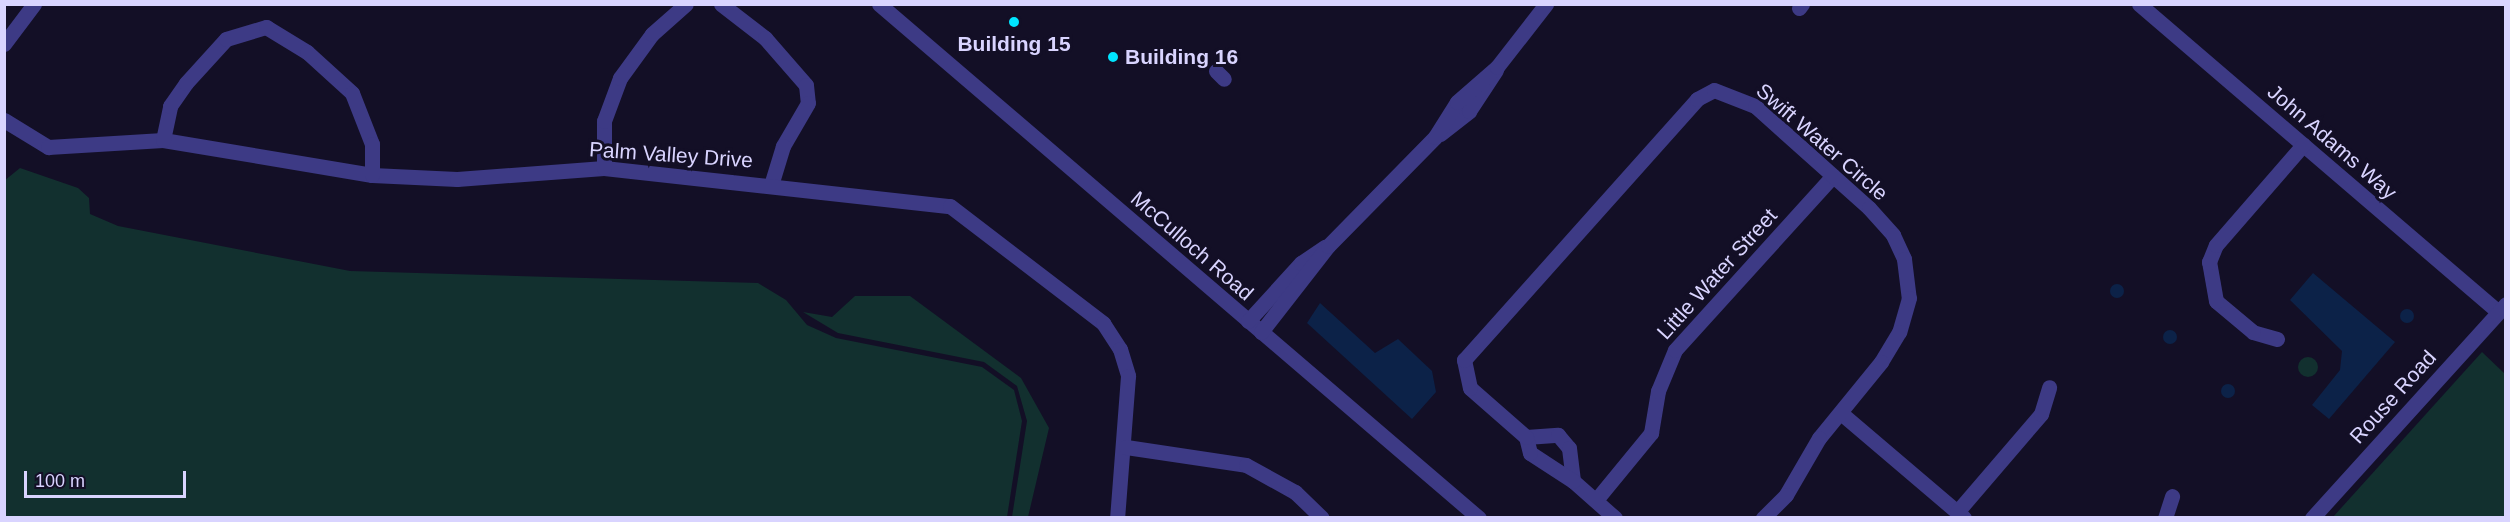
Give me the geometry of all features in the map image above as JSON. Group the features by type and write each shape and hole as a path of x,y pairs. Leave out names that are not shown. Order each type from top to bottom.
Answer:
{"street":[{"path":"4,44 34,4"},
{"path":"604,168 604,121 620,78 652,34 686,4"},
{"path":"721,4 765,38 806,85 808,103 783,146 772,183"},
{"name":"McCulloch Road","path":"879,4 1479,518"},
{"path":"1261,332 1328,246 1435,137 1469,111 1497,67 1546,4"},
{"name":"John Adams Way","path":"2139,4 2302,145 2502,308"},
{"path":"163,140 170,106 186,83 226,39 266,27 307,52 352,93 372,144 372,175"},
{"name":"Swift Water Circle","path":"1615,518 1573,481 1530,453 1526,437 1470,388 1464,360 1697,99 1714,90 1755,106 1833,176 1893,235 1904,259 1909,298 1899,332 1842,414 1819,438 1786,495 1763,518"},
{"name":"Palm Valley Drive","path":"4,120 48,147 163,140 372,175 457,180 604,168 772,183 950,206 983,226 1110,332 1128,376 1126,447 1116,496 1118,518"},
{"path":"2277,339 2253,332 2216,302 2209,262 2216,245 2302,145"},
{"name":"Little Water Street","path":"1596,500 1651,433 1658,391 1675,350 1833,176"},
{"path":"1248,321 1301,263 1328,246"},
{"name":"Rouse Road","path":"2312,518 2502,308"},
{"path":"1842,414 1961,515 2041,414 2049,387"},
{"path":"1526,437 1558,435 1569,448 1573,481"},
{"path":"1126,447 1246,465 1295,492 1322,518"},
{"path":"2165,518 2172,496"}],"green space":[{"path":"20,168 78,188 89,198 90,214 118,226 350,271 758,283 786,300 807,325 836,338 982,367 1014,390 1022,421 1007,517 5,517 4,181"},
{"path":"855,296 910,296 1021,378 1049,428 1028,517 1012,517 1027,421 1017,386 984,362 838,333 803,312 832,317"},
{"path":"2482,352 2505,374 2505,517 2333,517"},
{"path":"2308,357 2315,360 2318,367 2315,374 2308,377 2301,374 2298,367 2301,360"}],"water":[{"path":"2313,273 2395,342 2329,419 2312,405 2340,370 2342,351 2290,300"},
{"path":"2117,284 2122,286 2124,291 2122,296 2117,298 2112,296 2110,291 2112,286"},
{"path":"1320,303 1375,353 1398,339 1432,371 1436,392 1412,419 1307,323"},
{"path":"2407,309 2412,311 2414,316 2412,321 2407,323 2402,321 2400,316 2402,311"},
{"path":"2170,330 2175,332 2177,337 2175,342 2170,344 2165,342 2163,337 2165,332"},
{"path":"2228,384 2233,386 2235,391 2233,396 2228,398 2223,396 2221,391 2223,386"}],"place":[{"name":"Building 15","path":"1014,22"},
{"name":"Building 16","path":"1113,57"}]}
